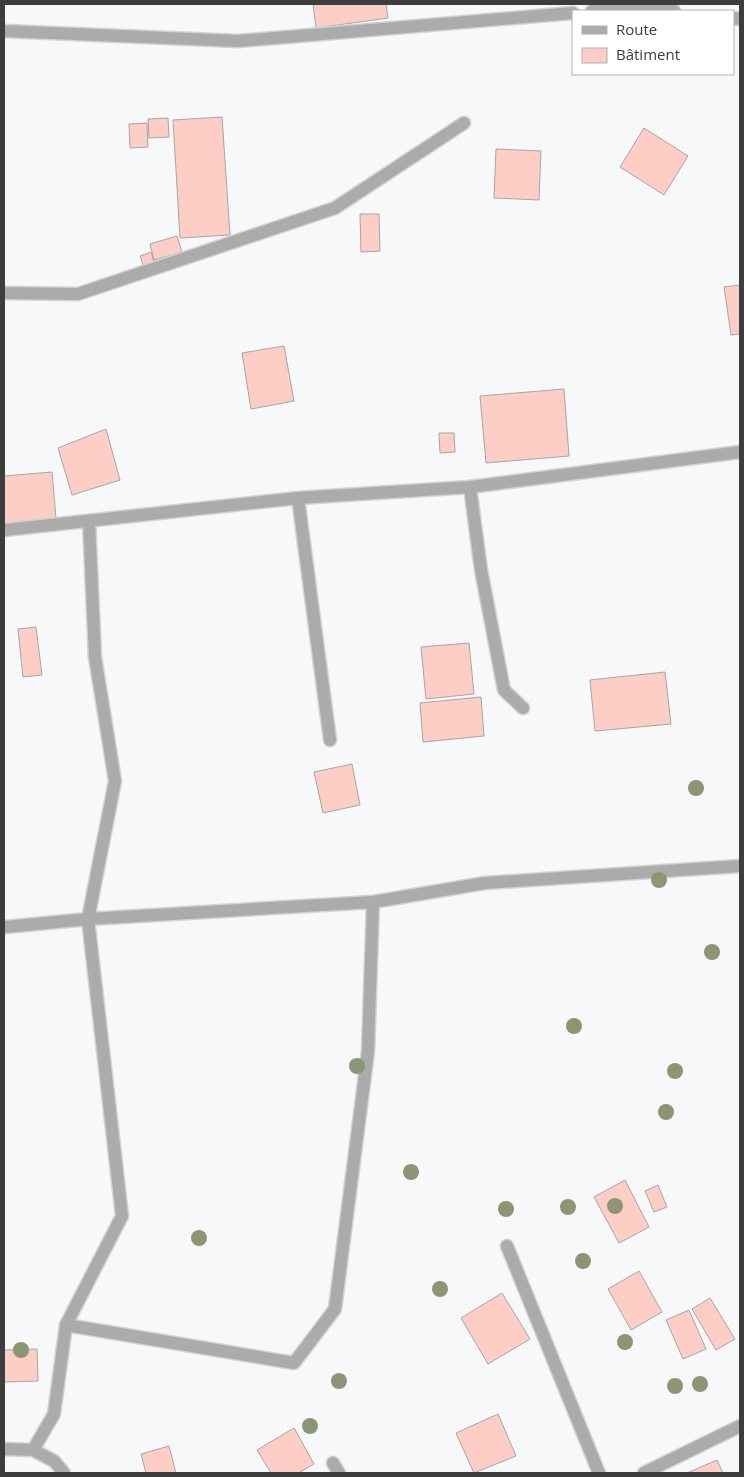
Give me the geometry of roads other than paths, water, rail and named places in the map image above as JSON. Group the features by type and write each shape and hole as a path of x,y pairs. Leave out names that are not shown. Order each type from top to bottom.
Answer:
{"street":[{"path":"604,10 639,7 665,10"},
{"path":"4,31 238,42 572,13"},
{"path":"4,293 78,294 335,208 464,123"},
{"path":"4,530 298,498 470,487 740,452"},
{"path":"470,487 481,570 504,690 523,708"},
{"path":"298,498 330,740"},
{"path":"34,1450 54,1414 66,1325 122,1216 88,919 115,781 95,657 89,521"},
{"path":"5,927 88,919 373,902 485,883 740,866"},
{"path":"66,1325 294,1364 335,1309 368,1051 373,902"},
{"path":"507,1246 599,1473"},
{"path":"644,1473 740,1426"},
{"path":"4,1449 34,1450 54,1461 64,1473"}]}
